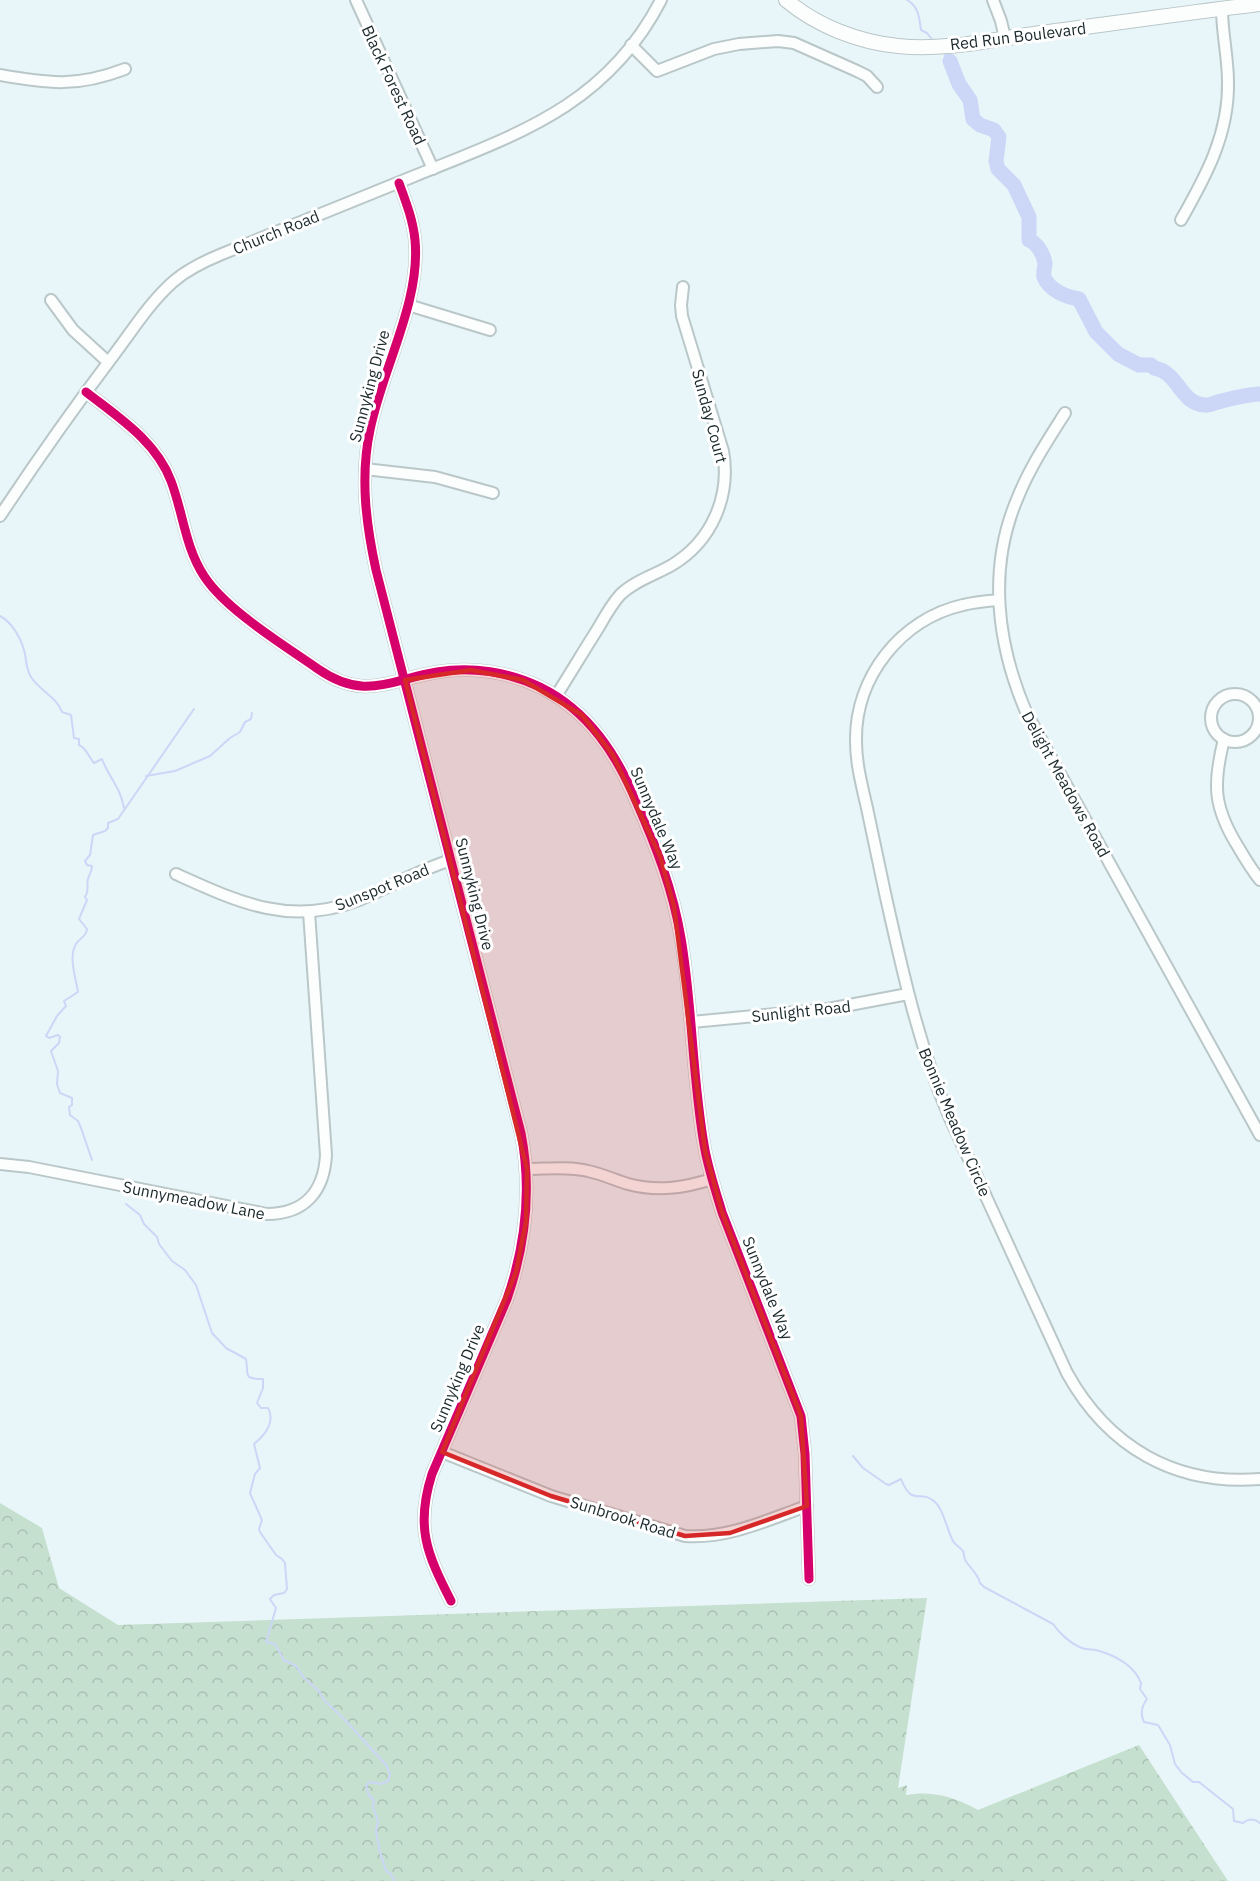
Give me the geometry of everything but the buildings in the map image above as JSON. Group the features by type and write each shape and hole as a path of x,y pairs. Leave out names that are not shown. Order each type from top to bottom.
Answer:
{"main road":[{"name":"Red Run Boulevard","path":"786,0 819,22 848,35 882,44 930,47 1260,4"}],"street":[{"name":"Black Forest Road","path":"356,0 433,169"},
{"name":"Church Road","path":"0,516 86,392 167,288 193,268 222,254 505,140 552,117 600,79 631,45 661,0"},
{"path":"993,0 1005,38"},
{"path":"1181,220 1213,161 1224,127 1228,79 1222,9"},
{"path":"631,45 657,71 727,46 786,42 857,71 867,76 878,87"},
{"path":"0,75 36,81 72,83 105,77 126,69"},
{"name":"Sunnyking Drive","path":"399,183 412,219 416,245 415,274 368,443 365,469 366,520 521,1133 527,1169 526,1221 516,1272 507,1299 428,1487 424,1521 428,1551 451,1601"},
{"name":"Sunday Court","path":"556,696 614,602 629,587 671,566 695,547 713,522 721,501 724,459 682,316 683,287"},
{"path":"51,300 73,330 108,362"},
{"path":"408,305 490,330"},
{"name":"Sunnydale Way","path":"86,392 140,435 159,458 171,481 189,545 196,561 207,581 242,614 334,679 358,687 372,687 452,670 488,671 523,680 556,696 582,716 604,741 623,772 660,856 674,906 685,963 700,1116 712,1179 722,1212 801,1416 804,1433 809,1579"},
{"name":"Delight Meadows Road","path":"1065,413 1031,469 1014,507 1002,550 999,600 1003,642 1008,662 1027,714 1260,1135"},
{"path":"365,469 424,475 493,493"},
{"name":"Bonnie Meadow Circle","path":"999,600 962,605 936,614 911,629 894,644 878,664 860,706 856,738 858,768 917,1027 936,1086 1037,1309 1082,1399 1122,1441 1158,1462 1180,1471 1208,1478 1260,1479"},
{"path":"1229,694 1245,696 1257,706 1259,723 1256,731 1242,741 1233,742 1224,739 1213,728 1211,721 1213,707 1229,694"},
{"path":"1224,739 1216,777 1220,814 1244,859 1260,880"},
{"name":"Sunspot Road","path":"176,874 240,902 272,909 309,912 336,908 358,900 424,869 451,860"},
{"name":"Sunnymeadow Lane","path":"0,1164 29,1167 267,1215 292,1211 308,1200 320,1186 326,1166 309,912"},
{"name":"Sunlight Road","path":"692,1022 828,1009 908,993"},
{"path":"527,1169 567,1168 587,1171 627,1184 660,1189 691,1186 712,1179"},
{"name":"Sunbrook Road","path":"442,1452 551,1496 685,1536 700,1537 730,1533 807,1506"}],"highlighted area":[{"path":"471,670 523,680 582,715 613,755 660,856 674,906 705,1150 722,1212 801,1416 807,1506 730,1533 685,1536 551,1496 442,1452 516,1272 526,1221 527,1169 405,680"}],"green space":[{"path":"0,1503 42,1528 59,1588 118,1625 927,1598 898,1788 907,1785 906,1795 934,1794 961,1801 978,1810 1139,1745 1228,1881 0,1881"}],"waterway":[{"path":"907,0 916,9 921,30 927,33 934,42"},
{"path":"942,51 950,61"},
{"path":"950,61 959,84 970,100 973,119 980,125 994,130 999,137 996,161 998,169 1014,185 1029,217 1029,240 1037,246 1043,256 1046,282 1064,295 1079,299 1096,332 1118,354 1139,365 1151,365 1169,375 1184,394 1197,403 1208,405 1260,394"},
{"path":"0,616 13,627 19,638 31,677 56,702 62,712 71,715 74,738 79,739 79,745 84,748 94,763 102,759 120,794 124,808"},
{"path":"92,1160 78,1121 70,1115 69,1107 72,1105 72,1098 60,1093 57,1084 58,1071 51,1051 59,1043 60,1037 58,1035 49,1038 46,1036 57,1016 66,1006 64,1001 78,992 73,955 76,944 87,929 79,919 87,900 85,897 92,868 85,861 90,855 93,835 105,831 108,823 118,819 194,709"},
{"path":"146,776 175,771 210,756 240,732 245,722 251,719 252,713"},
{"path":"126,1204 140,1215 144,1224 157,1237 159,1244 172,1261 185,1270 196,1285 212,1333 226,1348 246,1359 249,1377 263,1379 263,1388 257,1403 261,1408 268,1408 271,1418 265,1433 254,1444 260,1468 255,1474 250,1493 262,1520 260,1532 276,1555 285,1563 287,1589 284,1593 274,1595 270,1599 276,1608 266,1642 275,1644 284,1660 296,1666 304,1678 319,1691 324,1700 386,1765 390,1774 388,1781 381,1784 369,1782 366,1786 374,1801 380,1852 386,1871 395,1881"},
{"path":"853,1456 863,1468 886,1484 889,1485 901,1479 905,1488 913,1496 925,1497 936,1503 953,1541 963,1551 965,1560 984,1587 1053,1624 1066,1638 1078,1646 1110,1655 1134,1671 1141,1683 1140,1689 1147,1699 1142,1711 1144,1722 1158,1725 1170,1745 1175,1764 1182,1773 1193,1782 1199,1782 1233,1809 1234,1821 1243,1823 1252,1819 1260,1823"}],"cycle path":[{"path":"399,183 413,225 415,263 407,311 370,430 365,465 369,535 376,570 521,1133 526,1175 523,1237 514,1278 432,1474 424,1510 426,1540 430,1554 451,1601"},
{"path":"86,392 135,431 156,454 171,481 193,553 204,576 226,602 256,626 334,679 349,684 377,686 450,670 477,670 516,677 540,687 573,708 599,736 620,768 651,835 678,920 685,964 701,1124 713,1181 722,1212 801,1416 805,1454 809,1579"}]}
